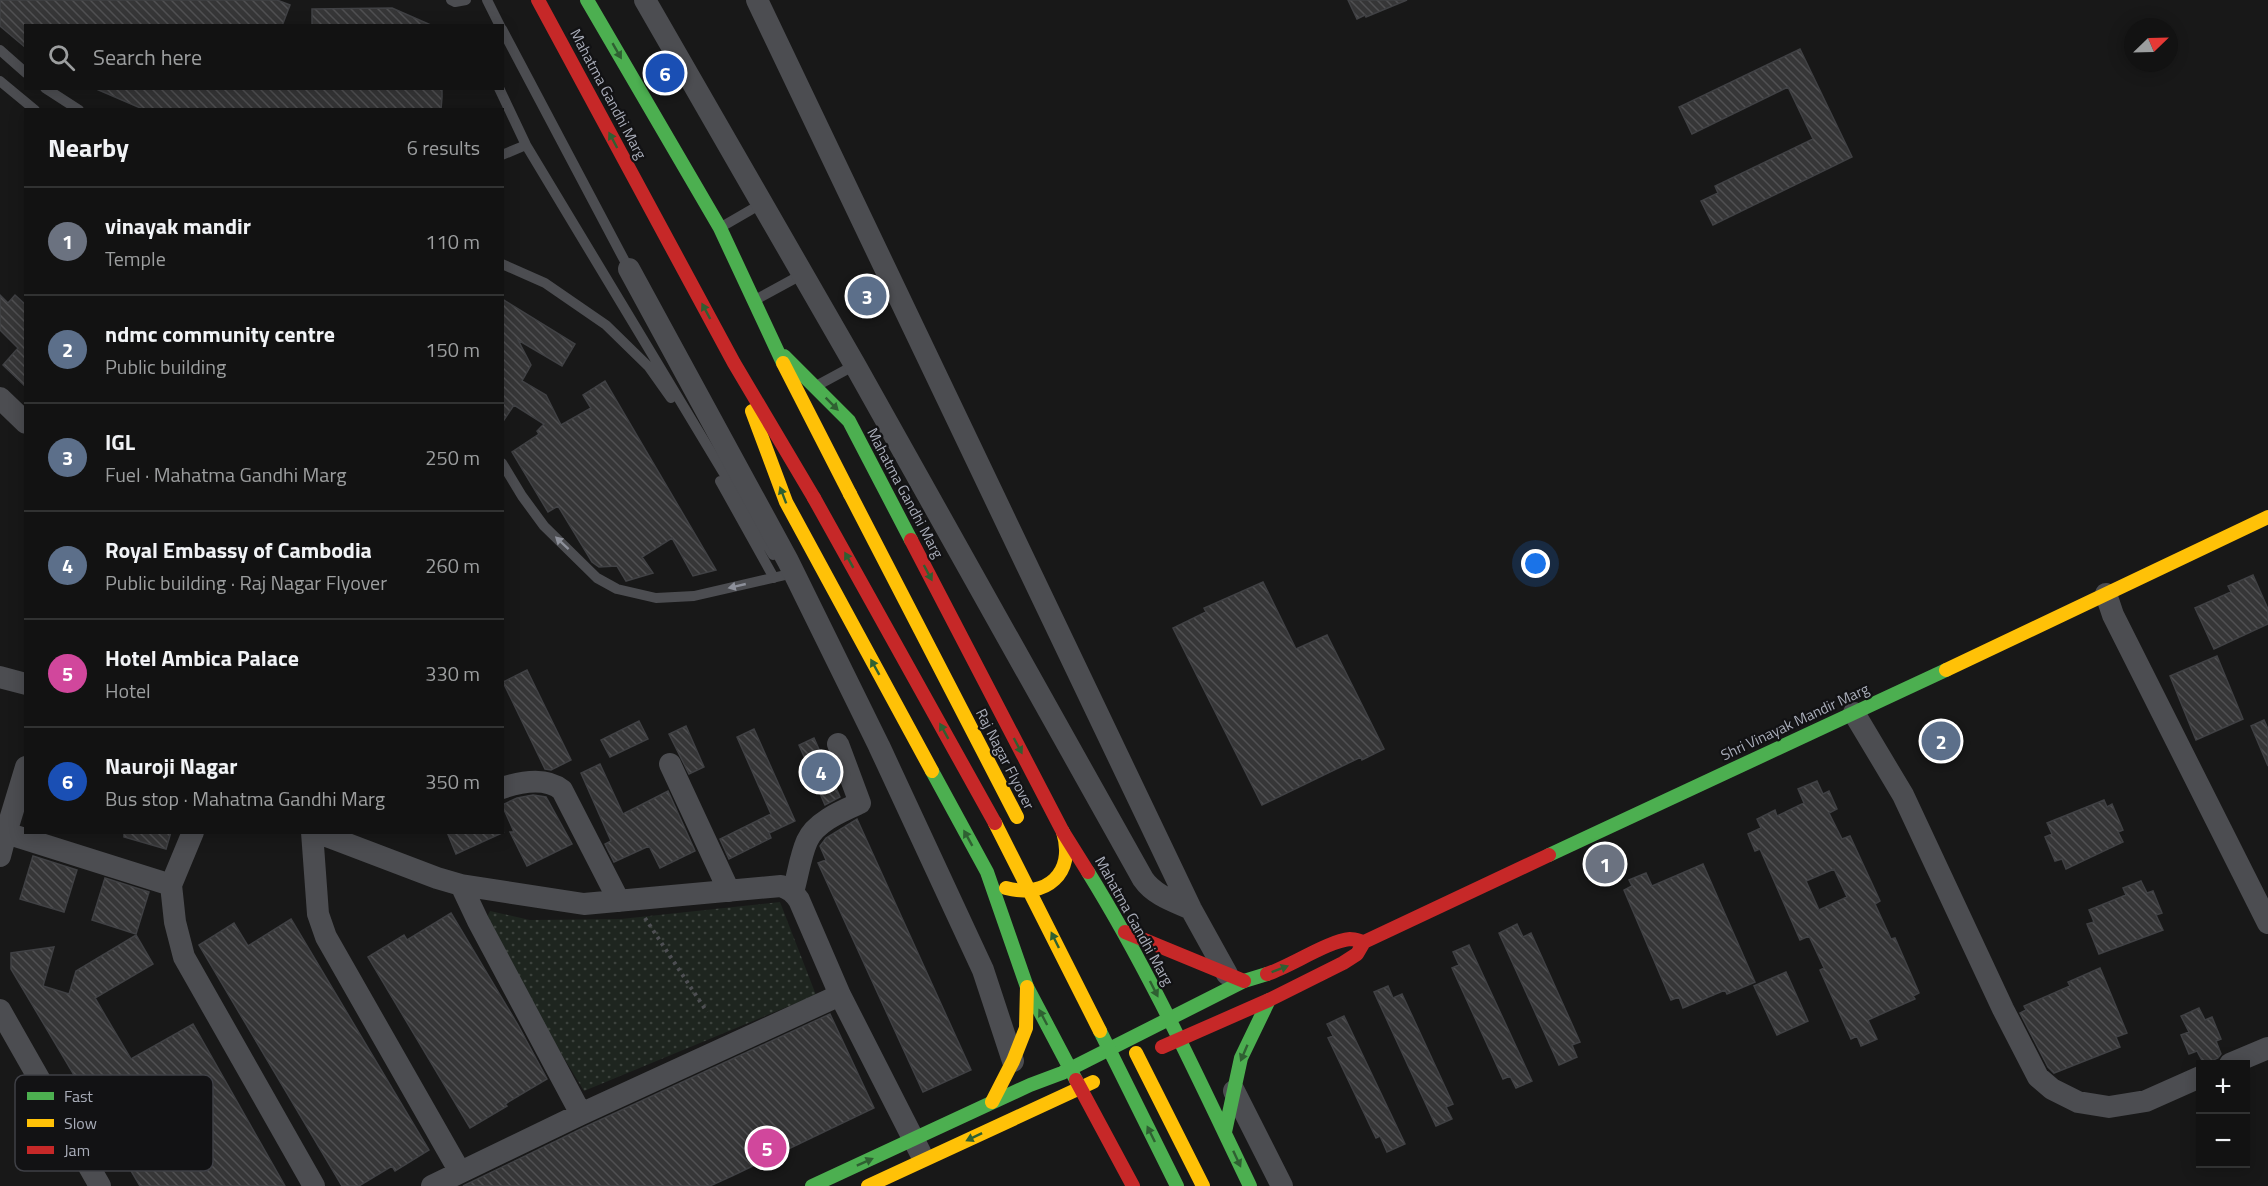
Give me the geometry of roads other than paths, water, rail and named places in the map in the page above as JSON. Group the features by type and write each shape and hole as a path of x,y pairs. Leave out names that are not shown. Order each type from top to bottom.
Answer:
{"street":[{"name":"Mahatma Gandhi Marg","path":"538,0 734,363"},
{"name":"Mahatma Gandhi Marg","path":"587,0 720,228 776,348 849,421 1063,832 1125,932 1250,1186"},
{"path":"645,0 801,275 855,365 1143,879 1149,888 1191,909"},
{"path":"757,0 1191,909 1236,978"},
{"path":"629,269 785,575 879,746 983,970 1013,1061"},
{"name":"Raj Nagar Flyover","path":"776,348 1022,827"},
{"path":"734,363 814,498 1010,850 1177,1186"},
{"path":"734,363 786,502 987,872 1027,987 1133,1186"},
{"path":"0,398 24,421"},
{"name":"Shri Vinayak Mandir Marg","path":"1236,978 1283,969 1332,944 1351,939 1364,942 2268,517"},
{"path":"2106,594 2113,615 2268,923"},
{"path":"0,677 24,683"},
{"path":"1854,713 1903,795 2038,1077 2052,1089 2078,1102 2109,1107 2146,1101 2196,1079"},
{"path":"879,746 912,734"},
{"path":"793,892 807,840 818,827 840,812 860,803 838,744"},
{"path":"670,764 729,891"},
{"path":"0,856 24,774"},
{"path":"504,787 518,782 546,783 562,790 626,900"},
{"path":"987,872 1000,886 1017,893 1035,892 1052,883 1063,868 1067,851 1063,832"},
{"path":"6,833 171,885"},
{"path":"192,834 171,885 175,922 184,957 314,1186"},
{"path":"314,834 318,914 324,932 460,1172"},
{"path":"319,834 461,885 585,904 781,886 793,892 799,900 840,995 925,1161"},
{"path":"1043,869 1054,890"},
{"path":"461,885 581,1114"},
{"path":"1125,932 1236,978"},
{"path":"868,1186 1027,1111 1082,1088 1179,1038 1269,1000 1343,963 1357,954 1364,942"},
{"path":"812,1186 992,1102 1071,1069 1169,1019 1236,978"},
{"path":"992,1102 1013,1061 1026,1028 1027,987"},
{"path":"432,1186 581,1114 840,995"},
{"path":"1225,1132 1241,1058 1269,1000"},
{"path":"0,1010 37,1075"},
{"path":"1123,1027 1203,1186"},
{"path":"2241,1060 2268,1048"},
{"path":"1234,1091 1282,1186"},
{"path":"1027,1111 1058,1117"},
{"path":"1079,1120 1099,1124"},
{"path":"91,1171 100,1186"}],"lane":[{"path":"451,0 455,2 466,0"},
{"path":"487,0 498,24"},
{"path":"504,37 629,269"},
{"path":"0,50 24,71"},
{"path":"0,81 33,108"},
{"path":"48,90 76,108"},
{"path":"500,90 526,145 785,575"},
{"path":"504,154 526,145"},
{"path":"720,228 761,204"},
{"path":"504,265 545,283 606,325 649,367 686,420 785,575"},
{"path":"754,300 801,275"},
{"path":"815,387 855,365"},
{"path":"504,466 544,526 597,578 617,589 656,598 694,596 785,575"}],"place":[{"name":"Nauroji Nagar","path":"665,73"},
{"name":"IGL","path":"867,296"},
{"name":"ndmc community centre","path":"1941,741"},
{"name":"Royal Embassy of Cambodia","path":"821,772"},
{"name":"vinayak mandir","path":"1605,864"},
{"name":"Hotel Ambica Palace","path":"767,1148"}]}
